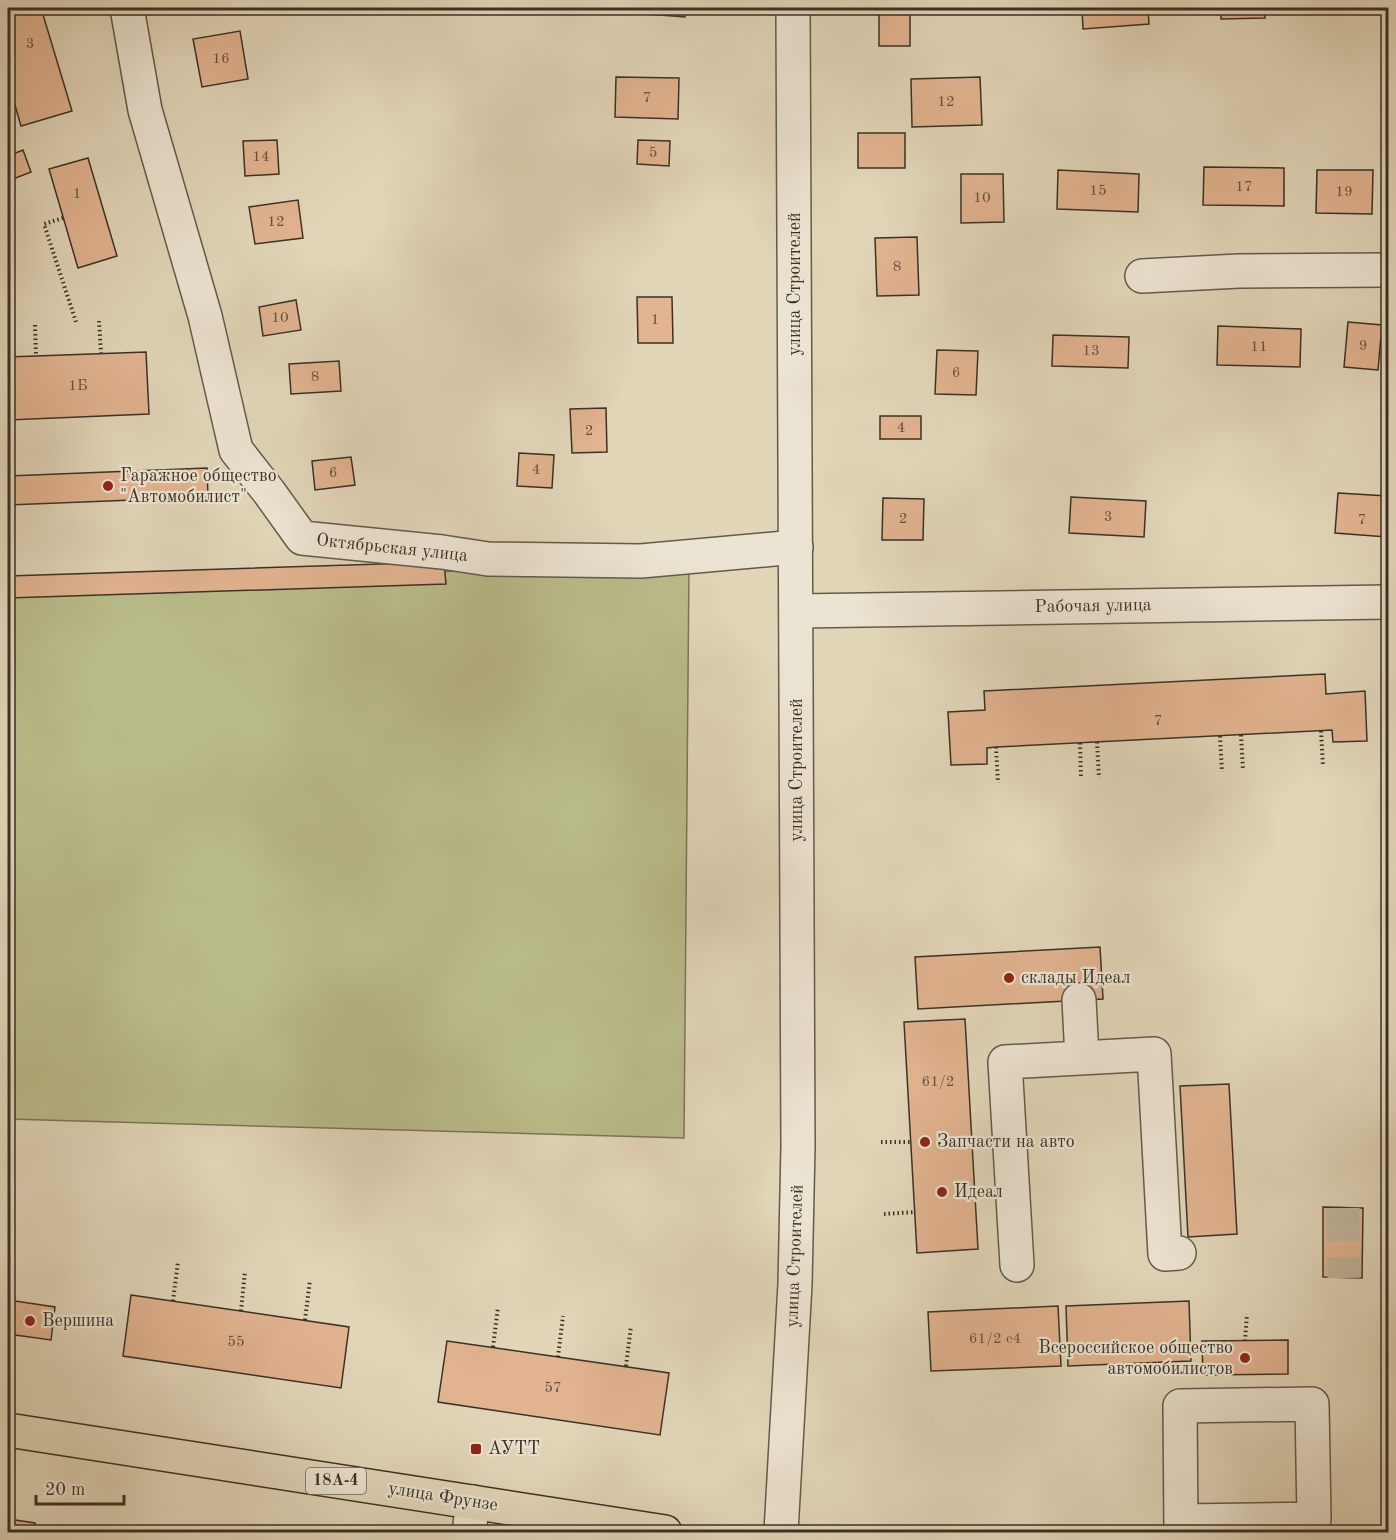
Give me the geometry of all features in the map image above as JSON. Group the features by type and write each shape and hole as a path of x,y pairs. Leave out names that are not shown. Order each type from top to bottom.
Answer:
{"main road":[{"name":"улица Фрунзе","path":"8,1430 471,1517 665,1533"}],"street":[{"name":"Октябрьская улица","path":"127,8 145,110 205,316 236,450 302,538 488,559 641,561 796,547"},
{"name":"улица Строителей","path":"781,1533 795,1284 798,1168 793,8"},
{"path":"1142,276 1239,271 1389,270"},
{"name":"Рабочая улица","path":"797,611 1389,602"},
{"path":"1079,1000 1082,1057"},
{"path":"1017,1266 1005,1062 1154,1054 1165,1254 1179,1253"},
{"path":"1312,1404 1314,1519 1181,1527 1180,1406 1312,1404"}],"path":[{"path":"63,218 44,224 76,322"},
{"path":"99,321 101,353"},
{"path":"35,325 36,356"},
{"path":"1321,731 1323,766"},
{"path":"1241,735 1243,770"},
{"path":"1220,736 1222,772"},
{"path":"1097,742 1099,778"},
{"path":"1080,743 1081,779"},
{"path":"996,747 998,783"},
{"path":"881,1142 911,1142"},
{"path":"884,1214 915,1212"},
{"path":"173,1301 178,1262"},
{"path":"241,1311 245,1271"},
{"path":"305,1320 310,1280"},
{"path":"493,1347 498,1307"},
{"path":"1245,1341 1247,1314"},
{"path":"558,1357 563,1316"},
{"path":"626,1366 631,1326"}],"green space":[{"path":"689,564 684,1138 8,1119 8,585"}],"building":[{"path":"8,8 41,8 72,111 21,126 8,81"},
{"path":"648,8 685,8 685,17 647,14"},
{"path":"879,8 910,8 910,46 879,46"},
{"path":"1082,8 1148,8 1149,24 1083,29"},
{"path":"1221,8 1265,8 1265,18 1221,19"},
{"path":"1333,8 1372,8 1372,12 1333,11"},
{"path":"240,31 248,79 202,87 193,39"},
{"path":"616,77 679,78 678,119 615,117"},
{"path":"980,77 982,125 912,127 911,79"},
{"path":"858,133 905,133 905,168 858,168"},
{"path":"277,140 279,174 245,176 243,141"},
{"path":"638,140 670,141 669,166 637,164"},
{"path":"23,150 31,172 8,181 8,156"},
{"path":"88,158 117,256 78,268 49,169"},
{"path":"1204,167 1284,168 1284,206 1203,205"},
{"path":"1058,170 1139,174 1138,212 1057,209"},
{"path":"1317,170 1373,170 1372,214 1316,213"},
{"path":"961,174 1003,174 1004,222 961,223"},
{"path":"298,200 303,238 255,244 249,207"},
{"path":"917,237 919,295 877,296 875,238"},
{"path":"637,297 672,297 673,343 638,343"},
{"path":"296,300 301,330 263,336 259,307"},
{"path":"1348,322 1382,325 1378,370 1344,367"},
{"path":"1218,326 1301,329 1300,367 1217,365"},
{"path":"1053,335 1129,337 1128,368 1052,366"},
{"path":"937,350 978,351 976,395 935,394"},
{"path":"146,352 149,414 8,420 8,357"},
{"path":"339,361 341,391 291,394 289,364"},
{"path":"606,408 607,452 572,453 570,409"},
{"path":"880,416 921,416 921,439 880,439"},
{"path":"519,453 554,455 552,488 517,486"},
{"path":"351,457 355,485 315,490 312,461"},
{"name":"Гаражное общество \"Автомобилист\"","path":"207,468 208,497 8,505 8,476"},
{"path":"1338,493 1388,496 1387,537 1335,533"},
{"path":"1071,497 1146,501 1144,537 1069,533"},
{"path":"883,498 924,499 923,540 882,540"},
{"path":"444,562 446,584 8,598 8,576"},
{"path":"1325,674 1326,694 1365,691 1367,741 1333,742 1332,730 996,747 987,748 987,764 951,765 948,712 985,710 984,691"},
{"name":"склады Идеал","path":"1100,947 1103,999 918,1009 915,957"},
{"path":"965,1019 978,1249 917,1253 904,1022"},
{"path":"1229,1084 1237,1234 1188,1237 1180,1086"},
{"path":"1323,1207 1363,1208 1362,1278 1323,1277"},
{"path":"131,1295 349,1327 341,1388 123,1356"},
{"name":"Вершина","path":"8,1300 55,1307 51,1340 8,1334"},
{"path":"1189,1301 1191,1361 1068,1366 1066,1306"},
{"path":"1058,1306 1061,1366 931,1371 928,1312"},
{"name":"Всероссийское общество автомобилистов","path":"1288,1340 1288,1374 1203,1375 1202,1341"},
{"path":"447,1341 669,1373 660,1435 438,1402"},
{"path":"8,1519 35,1523 34,1532 8,1532"},
{"path":"70,1528 96,1532 69,1532"}],"tunnel":[{"path":"1343,1208 1344,1278"}],"place":[{"name":"Гаражное общество \"Автомобилист\"","path":"108,486"},
{"name":"склады Идеал","path":"1009,978"},
{"name":"Запчасти на авто","path":"925,1142"},
{"name":"Идеал","path":"942,1192"},
{"name":"Вершина","path":"30,1321"},
{"name":"Всероссийское общество автомобилистов","path":"1245,1358"},
{"name":"АУТТ","path":"476,1449"}]}
